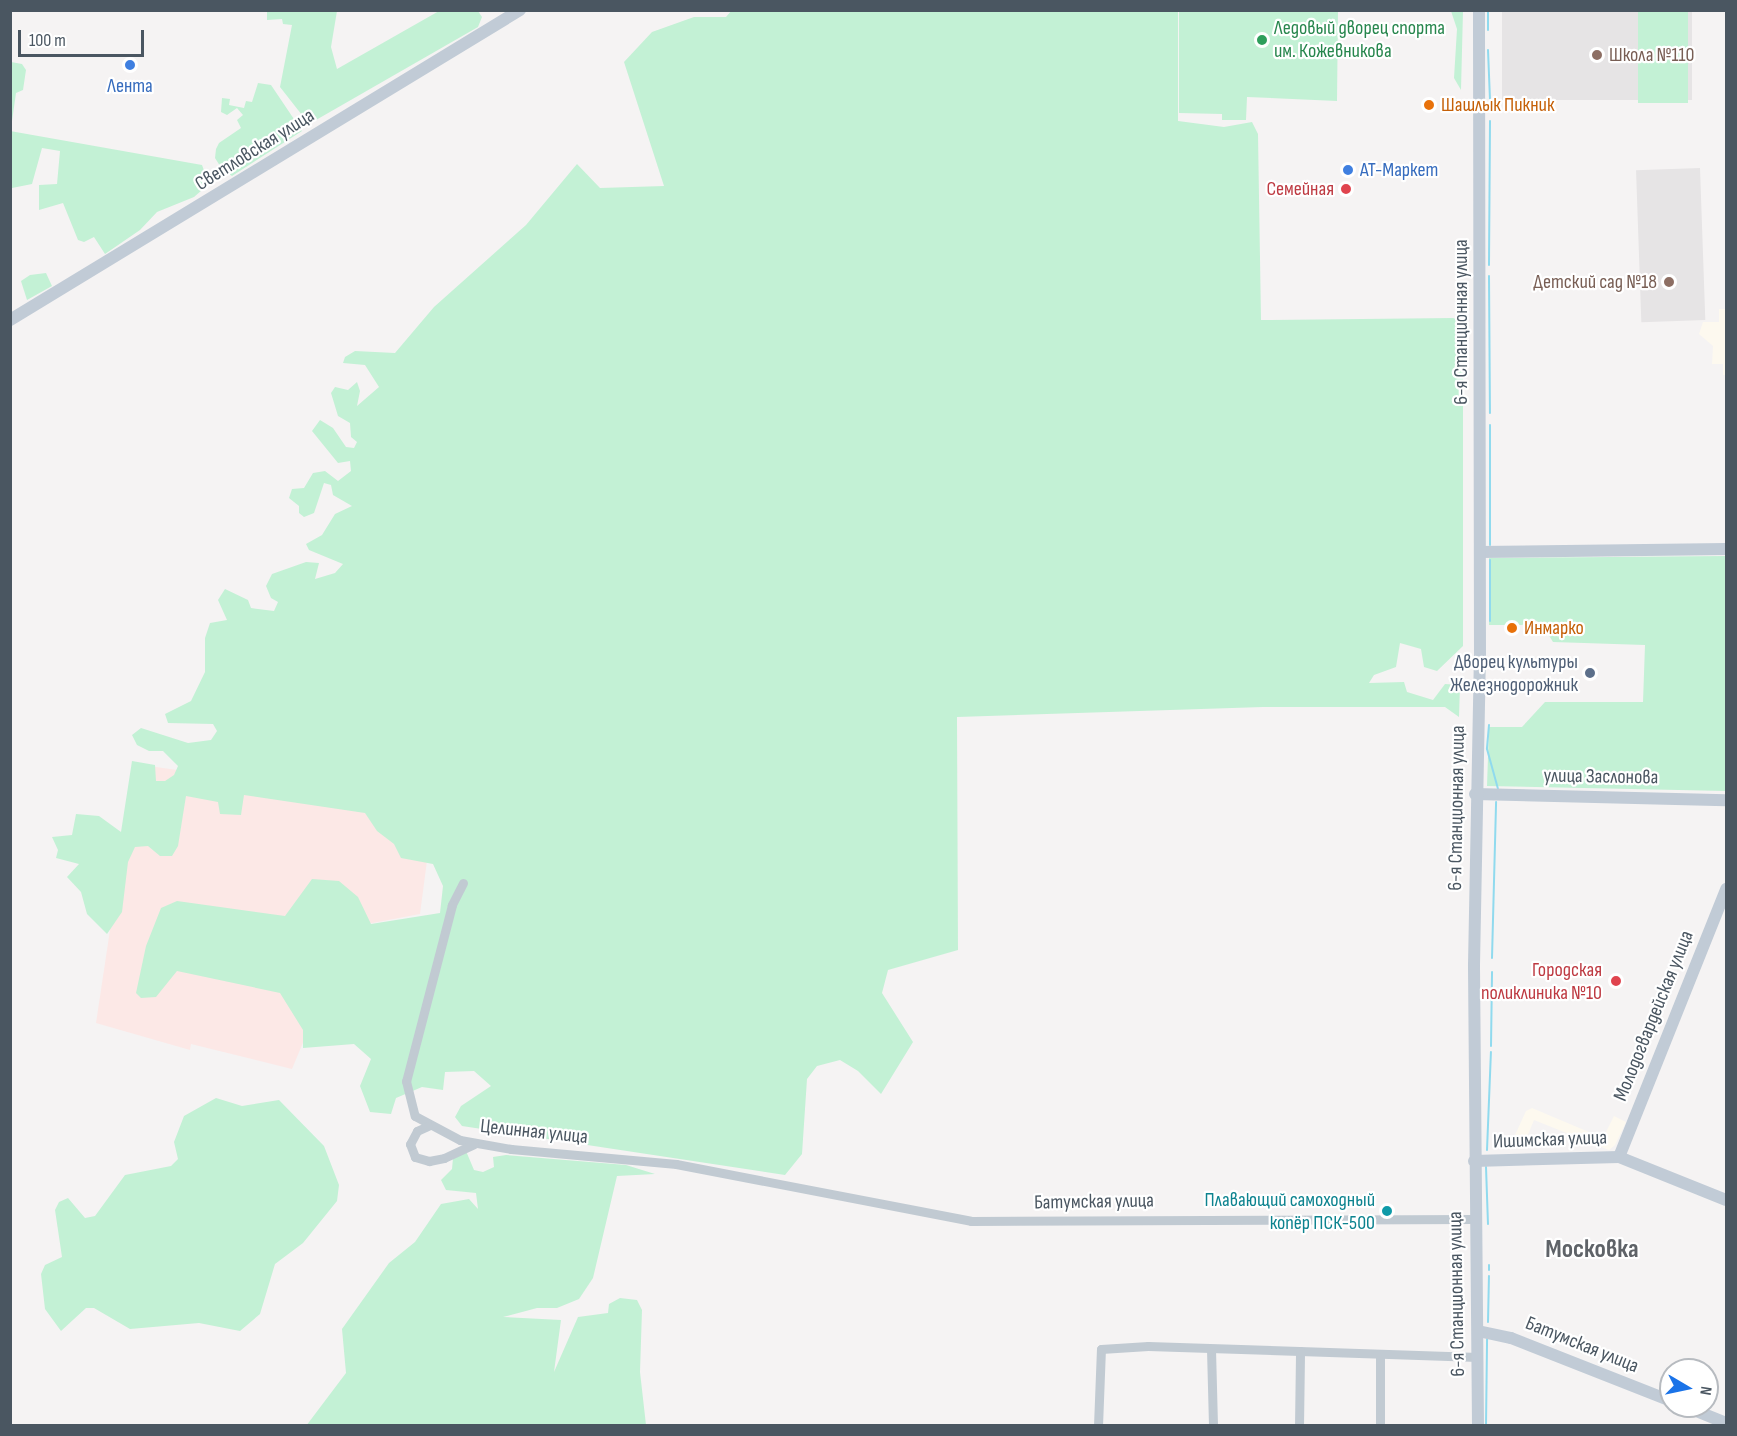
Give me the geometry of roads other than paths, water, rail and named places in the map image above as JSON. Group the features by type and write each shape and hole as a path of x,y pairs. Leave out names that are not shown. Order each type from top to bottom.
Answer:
{"street":[{"name":"Светловская улица","path":"10,320 520,10"},
{"name":"6-я Станционная улица","path":"1478,1425 1474,1161 1475,794 1480,552 1479,10"},
{"path":"1480,552 1726,549"},
{"name":"улица Заслонова","path":"1475,794 1726,800"},
{"path":"463,883 452,905 450,924 406,1081 415,1116 428,1126 417,1131 410,1144 415,1157 429,1161 444,1158 474,1144"},
{"name":"Молодогвардейская улица","path":"1619,1157 1726,889"},
{"name":"Целинная улица","path":"428,1126 474,1144 676,1164 718,1172"},
{"name":"Ишимская улица","path":"1474,1161 1619,1157 1726,1200"},
{"name":"Батумская улица","path":"718,1172 971,1221 1475,1219"},
{"name":"Батумская улица","path":"1478,1331 1511,1338 1659,1396"},
{"path":"1098,1425 1101,1349 1148,1346 1478,1357"},
{"path":"1211,1349 1213,1425"},
{"path":"1299,1425 1300,1352"},
{"path":"1380,1354 1380,1425"},
{"path":"1708,1421 1726,1423"}],"waterway":[{"path":"1488,10 1488,30"},
{"path":"1488,50 1490,100"},
{"path":"1489,265 1490,121"},
{"path":"1489,276 1490,413"},
{"path":"1490,425 1490,545"},
{"path":"1490,560 1490,621"},
{"path":"1489,725 1487,749 1498,789"},
{"path":"1492,958 1496,802"},
{"path":"1491,1046 1492,972"},
{"path":"1487,1150 1491,1052"},
{"path":"1486,1167 1488,1224"},
{"path":"1489,1265 1489,1270"},
{"path":"1488,1322 1489,1276"},
{"path":"1486,1426 1487,1339"}],"place":[{"name":"Ледовый дворец спорта им. Кожевникова","path":"1262,40"},
{"name":"Школа №110","path":"1597,55"},
{"name":"Лента","path":"130,65"},
{"name":"Шашлык Пикник","path":"1429,105"},
{"name":"АТ-Маркет","path":"1348,170"},
{"name":"Семейная","path":"1346,189"},
{"name":"Детский сад №18","path":"1669,282"},
{"name":"Инмарко","path":"1512,628"},
{"name":"Дворец культуры Железнодорожник","path":"1590,673"},
{"name":"Городская поликлиника №10","path":"1616,981"},
{"name":"Плавающий самоходный копёр ПСК-500","path":"1387,1211"}],"district":[{"name":"Московка","path":"1592,1250"}]}
